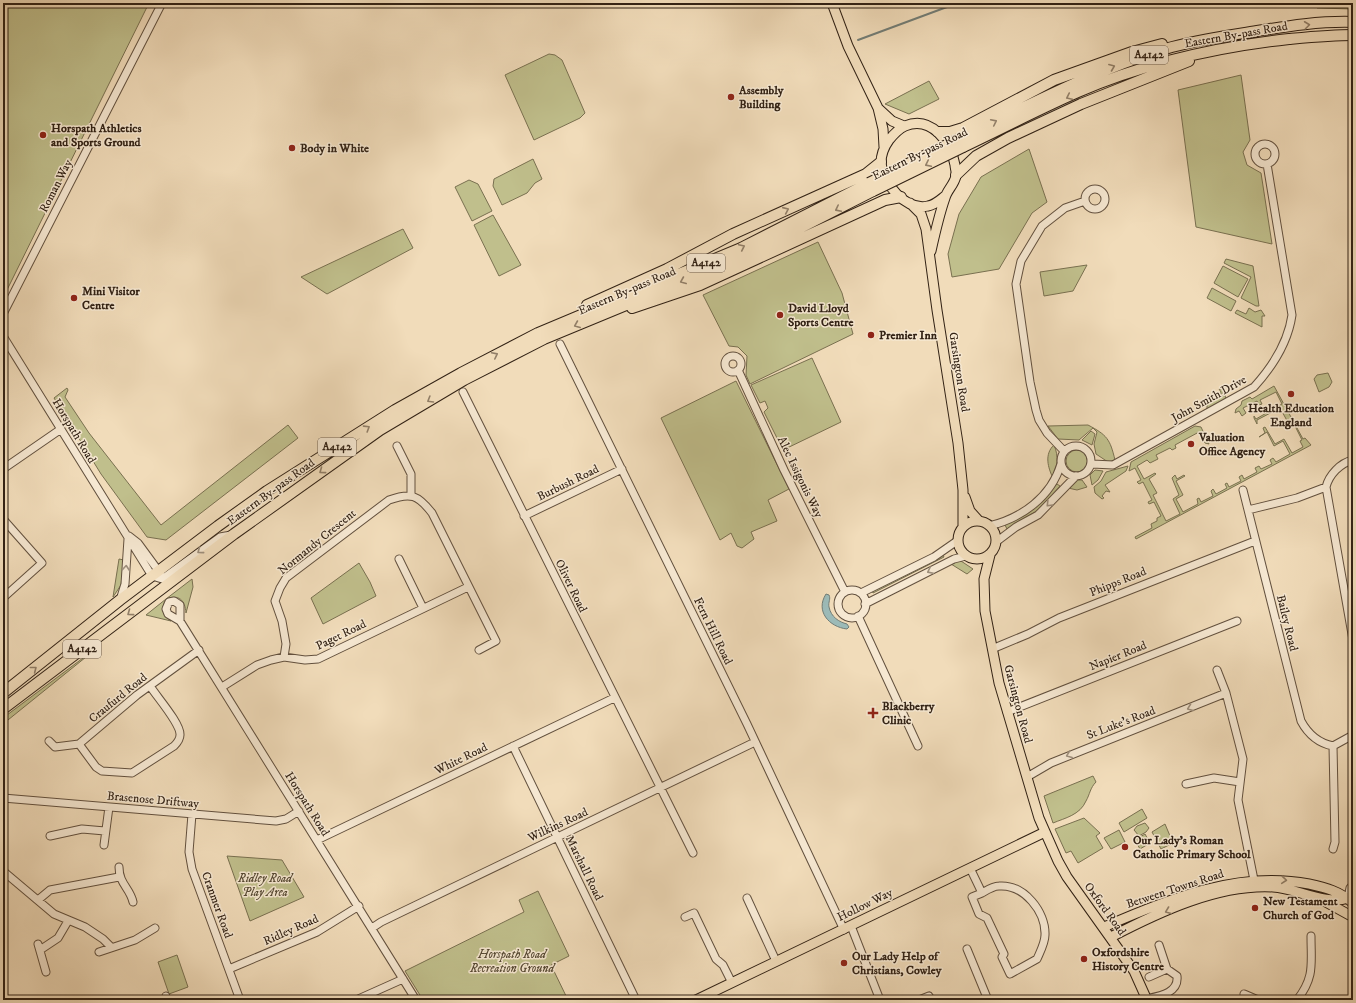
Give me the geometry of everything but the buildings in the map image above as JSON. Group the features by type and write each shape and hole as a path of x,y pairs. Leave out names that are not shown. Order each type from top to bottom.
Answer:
{"highway":[{"name":"Eastern By-pass Road","path":"3,693 120,600 158,575 267,491 395,410 460,373 538,333 741,248 961,143 1073,83 1131,60 1197,41 1335,21 1353,22"},
{"name":"Eastern By-pass Road","path":"961,143 1079,92 1154,64 1199,53 1264,42 1334,35 1353,35"},
{"path":"938,132 950,132 963,128 1054,80 1100,63 1132,52 1180,39 1197,41"},
{"path":"956,175 976,156 1008,138 1081,104 1190,61 1199,53"},
{"path":"538,333 586,306 668,268 733,234 866,174 881,162"},
{"name":"Eastern By-pass Road","path":"3,709 234,534 380,430 451,388 544,339 745,256 871,187"},
{"path":"613,310 629,309 646,305 700,285 885,200 901,197"}],"main road":[{"path":"832,3 851,52 878,108 883,129 884,147 881,162 883,172 890,186 901,197 919,207 936,203 946,196"},
{"path":"878,108 892,121 904,126 922,125 938,132 946,140 953,157 956,175 946,196 938,219 929,258"},
{"path":"884,147 894,134 904,126"},
{"name":"Garsington Road","path":"910,203 920,214 926,229 929,258 951,393 963,490"},
{"path":"963,490 970,511 980,521 989,526 995,534 996,542 990,555 977,560 966,556 959,549 957,541 959,532 963,526 972,521 980,521"},
{"path":"963,490 963,526"},
{"name":"Garsington Road","path":"990,555 984,579 985,611 992,649 1007,712 1045,832"},
{"name":"Garsington Road","path":"977,560 984,579"},
{"name":"Hollow Way","path":"696,1000 1045,832"},
{"name":"Oxford Road","path":"1045,832 1068,877 1134,971 1146,1000"},
{"name":"Between Towns Road","path":"1104,927 1129,916 1216,886 1255,883 1279,879 1299,882 1339,892 1351,898"},
{"name":"Between Towns Road","path":"1111,937 1166,912 1198,900 1255,883 1286,888 1336,901 1351,898"},
{"path":"1316,897 1353,917"},
{"path":"1351,898 1348,910 1353,917"}],"street":[{"name":"Roman Way","path":"3,314 162,3"},
{"name":"John Smith Drive","path":"1092,464 1113,465 1238,397 1254,387 1268,372 1279,354 1290,332 1292,315 1267,164"},
{"path":"1064,451 1047,433 1036,410 1030,382 1016,284 1021,261 1042,226 1065,208 1085,201"},
{"name":"Horspath Road","path":"3,336 61,428 103,499 128,536 138,543 158,575"},
{"name":"Fern Hill Road","path":"560,344 847,928 880,1000"},
{"name":"Alec Issigonis Way","path":"738,370 845,592"},
{"name":"Oliver Road","path":"463,392 692,853"},
{"path":"3,469 61,428"},
{"path":"989,526 1007,520 1037,502 1055,481 1064,451 1074,445 1082,446 1089,452 1092,464 1086,473 1076,476 1038,514 1016,527 996,542"},
{"path":"397,446 411,474 411,495 423,502 432,513 498,644 479,650"},
{"path":"1353,460 1339,467 1327,482 1326,487 1353,640"},
{"path":"1061,464 1067,473 1076,476"},
{"name":"Burbush Road","path":"524,516 622,470"},
{"path":"1248,510 1297,498 1326,487"},
{"name":"Bailey Road","path":"1243,490 1301,721 1307,731 1316,739 1333,746"},
{"name":"Normandy Crescent","path":"284,657 286,644 282,621 276,601 280,588 286,578 389,500 402,495 411,495"},
{"path":"3,519 42,563 3,598"},
{"path":"161,590 158,575 220,537 234,534"},
{"path":"120,600 125,584 128,536"},
{"path":"861,593 934,557 957,541"},
{"name":"Phipps Road","path":"992,649 1028,634 1059,618 1255,541"},
{"path":"866,604 861,593 853,590 845,592 839,598 840,610 846,616 858,616 863,611 866,604 954,559 966,556"},
{"path":"399,559 423,608"},
{"name":"Paget Road","path":"222,687 256,665 284,657 305,660 318,659 468,587"},
{"path":"858,616 918,746"},
{"name":"Horspath Road","path":"180,621 359,906 416,1000"},
{"name":"Napier Road","path":"1007,712 1237,621"},
{"name":"Craufurd Road","path":"79,744 150,686 199,650"},
{"path":"1217,670 1226,694 1244,759 1238,800 1255,883"},
{"path":"49,741 55,747 79,744 96,767 102,771 132,773 174,746 179,740 180,734 178,726 150,686"},
{"name":"St Luke's Road","path":"1027,776 1051,763 1226,694"},
{"name":"White Road","path":"317,840 614,698"},
{"path":"1337,845 1333,746 1353,735"},
{"name":"Wilkins Road","path":"372,928 381,922 661,789 755,742"},
{"name":"Marshall Road","path":"513,746 636,1000"},
{"path":"1186,784 1214,778 1240,782"},
{"name":"Brasenose Driftway","path":"3,798 281,820 299,811"},
{"path":"104,845 108,807"},
{"name":"Cranmer Road","path":"192,814 189,852 192,869 240,1000"},
{"path":"50,836 82,829 105,831"},
{"path":"119,867 119,876 132,897 133,902"},
{"path":"970,868 982,893"},
{"path":"3,871 54,914 85,927 103,939 111,947"},
{"path":"38,900 50,890 119,876"},
{"path":"1351,898 1350,888 1353,885"},
{"path":"997,886 1007,886 1025,895 1034,904 1042,917 1045,936 1037,959 1010,974 1002,957 1004,954 987,918 979,914 972,897 982,893 997,886"},
{"path":"747,898 776,961"},
{"name":"Ridley Road","path":"229,969 317,932 359,906"},
{"path":"685,917 694,913 716,958 724,965 732,983"},
{"path":"46,972 39,947 58,938 68,921"},
{"path":"99,952 135,940 155,928"},
{"path":"1297,1000 1305,989 1311,976 1311,936"},
{"path":"1146,1000 1175,989 1178,984 1177,976 1167,969 1159,945"},
{"path":"967,949 988,1000"},
{"path":"1149,978 1167,969"},
{"path":"356,1000 403,979"},
{"path":"1244,994 1258,1000"},
{"path":"919,1000 929,996 931,1000"}],"green space":[{"name":"Horspath Athletics and Sports Ground","path":"3,3 149,3 3,298"},
{"path":"1316,3 1353,3 1353,9 1317,8"},
{"path":"549,54 555,55 562,60 585,113 580,118 534,140 505,75"},
{"path":"1241,75 1250,140 1243,152 1247,165 1261,173 1272,244 1196,227 1178,90"},
{"path":"929,81 939,99 909,114 885,104"},
{"path":"1029,149 1047,202 1032,213 999,269 952,277 948,254 959,214 981,177"},
{"path":"533,159 542,179 535,183 527,193 502,205 493,186 494,179"},
{"path":"469,180 478,184 492,211 472,221 455,187"},
{"path":"493,215 521,265 499,276 474,225"},
{"path":"403,229 413,248 327,294 301,277"},
{"name":"David Lloyd Sports Centre","path":"818,242 842,293 853,334 750,384 746,375 747,356 738,347 729,346 703,295"},
{"path":"1226,259 1253,266 1259,306 1256,306 1241,298 1251,277 1224,263"},
{"path":"1087,265 1073,291 1044,296 1040,272"},
{"path":"1223,266 1248,279 1238,297 1214,283"},
{"path":"1212,288 1236,301 1231,311 1207,298"},
{"path":"1249,308 1255,312 1261,310 1265,316 1262,316 1262,327 1235,313 1237,310 1246,314"},
{"path":"812,358 841,422 783,450 764,412 768,408 765,401 760,403 751,385"},
{"path":"1328,373 1332,382 1329,387 1319,392 1314,379 1317,375"},
{"path":"736,381 789,489 768,500 777,521 751,532 754,539 742,548 737,546 731,533 720,540 661,418"},
{"path":"1274,386 1303,439 1305,438 1311,445 1136,539 1135,537 1152,528 1151,524 1157,521 1157,518 1161,516 1154,502 1149,504 1148,502 1152,500 1143,482 1139,484 1137,482 1141,480 1135,468 1129,471 1131,462 1195,426 1201,427 1209,444 1205,443 1199,432 1175,445 1176,448 1172,450 1170,448 1156,455 1158,459 1150,463 1147,460 1137,466 1144,479 1155,473 1156,474 1149,479 1157,493 1153,495 1166,521 1180,514 1173,499 1179,495 1172,478 1175,475 1177,479 1184,475 1185,476 1176,481 1183,495 1176,499 1183,512 1198,504 1197,499 1199,498 1201,502 1213,496 1211,491 1213,489 1216,494 1227,488 1225,484 1227,483 1229,487 1241,481 1239,477 1242,475 1244,479 1257,472 1255,468 1259,466 1261,469 1272,464 1270,460 1273,458 1276,462 1290,454 1283,441 1274,446 1267,432 1259,437 1265,433 1263,428 1265,427 1275,444 1284,439 1292,453 1303,447 1300,441 1302,440 1294,424 1290,426 1280,408 1257,420 1257,424 1254,418 1254,416 1256,419 1282,404 1276,392 1260,400 1262,404 1259,405 1257,401 1243,408 1246,413 1242,416 1239,411 1235,413 1242,401 1250,397 1252,399"},
{"path":"67,388 68,390 65,397 89,433 161,525 288,425 298,438 166,540 147,537 101,474 54,398"},
{"path":"1219,389 1223,389 1226,399 1195,417 1207,409 1207,405 1224,395 1223,393 1220,395 1221,392"},
{"path":"1088,425 1100,432 1107,438 1115,460 1108,462 1096,454 1094,444 1097,432 1093,428 1079,440 1058,439 1048,426"},
{"path":"1091,431 1095,434 1092,445 1082,440"},
{"path":"1054,445 1057,453 1057,462 1053,478 1048,466 1048,457"},
{"path":"1077,450 1085,453 1088,461 1085,469 1077,472 1069,469 1066,461 1069,453"},
{"path":"1128,466 1126,471 1105,485 1110,492 1106,491 1102,496 1104,498 1102,499 1095,493 1094,487 1101,481 1106,472"},
{"path":"1095,470 1103,471 1098,480 1092,485 1090,475"},
{"path":"1076,480 1082,480 1087,487 1077,490 1068,488"},
{"path":"1057,484 1060,486 1040,509 1007,529 1005,525 1035,508"},
{"path":"943,555 944,557 873,593 872,591"},
{"path":"119,559 124,560 121,585 113,597"},
{"path":"953,561 961,561 973,569 967,574 951,564"},
{"path":"359,563 376,596 323,624 311,598"},
{"path":"192,579 193,587 186,613 183,602 180,599 174,597 166,599"},
{"path":"166,599 163,606 163,612 171,621 146,615"},
{"path":"91,652 86,657 3,724 3,718"},
{"path":"1093,776 1096,782 1080,810 1053,823 1044,796"},
{"path":"1142,809 1147,818 1124,832 1119,823"},
{"path":"1084,818 1100,833 1096,836 1103,848 1078,863 1071,851 1066,853 1055,829"},
{"path":"1145,823 1149,828 1146,832 1139,836 1134,830 1137,826"},
{"path":"1165,824 1173,843 1161,849 1152,832"},
{"path":"1119,830 1125,842 1111,849 1104,838"},
{"path":"1145,834 1150,843 1140,849 1135,840"},
{"name":"Ridley Road Play Area","path":"227,856 282,860 304,897 250,921"},
{"name":"Horspath Road Recreation Ground","path":"538,891 569,956 551,965 568,1000 423,1000 405,971 524,912 519,900"},
{"path":"177,955 188,987 169,994 158,962"}],"water":[{"path":"826,594 830,596 829,607 833,616 841,622 847,624 849,627 847,629 840,628 830,622 823,612 823,600"}],"waterway":[{"path":"858,40 955,4"}],"place":[{"name":"Assembly Building","path":"731,97"},
{"name":"Horspath Athletics and Sports Ground","path":"43,135"},
{"name":"Body in White","path":"292,148"},
{"name":"Mini Visitor Centre","path":"74,298"},
{"name":"David Lloyd Sports Centre","path":"780,315"},
{"name":"Premier Inn","path":"871,335"},
{"name":"Health Education England","path":"1291,394"},
{"name":"Valuation Office Agency","path":"1191,444"},
{"name":"Blackberry Clinic","path":"873,713"},
{"name":"Our Lady's Roman Catholic Primary School","path":"1125,847"},
{"name":"New Testament Church of God","path":"1255,908"},
{"name":"Oxfordshire History Centre","path":"1084,959"},
{"name":"Our Lady Help of Christians, Cowley","path":"844,963"}]}
